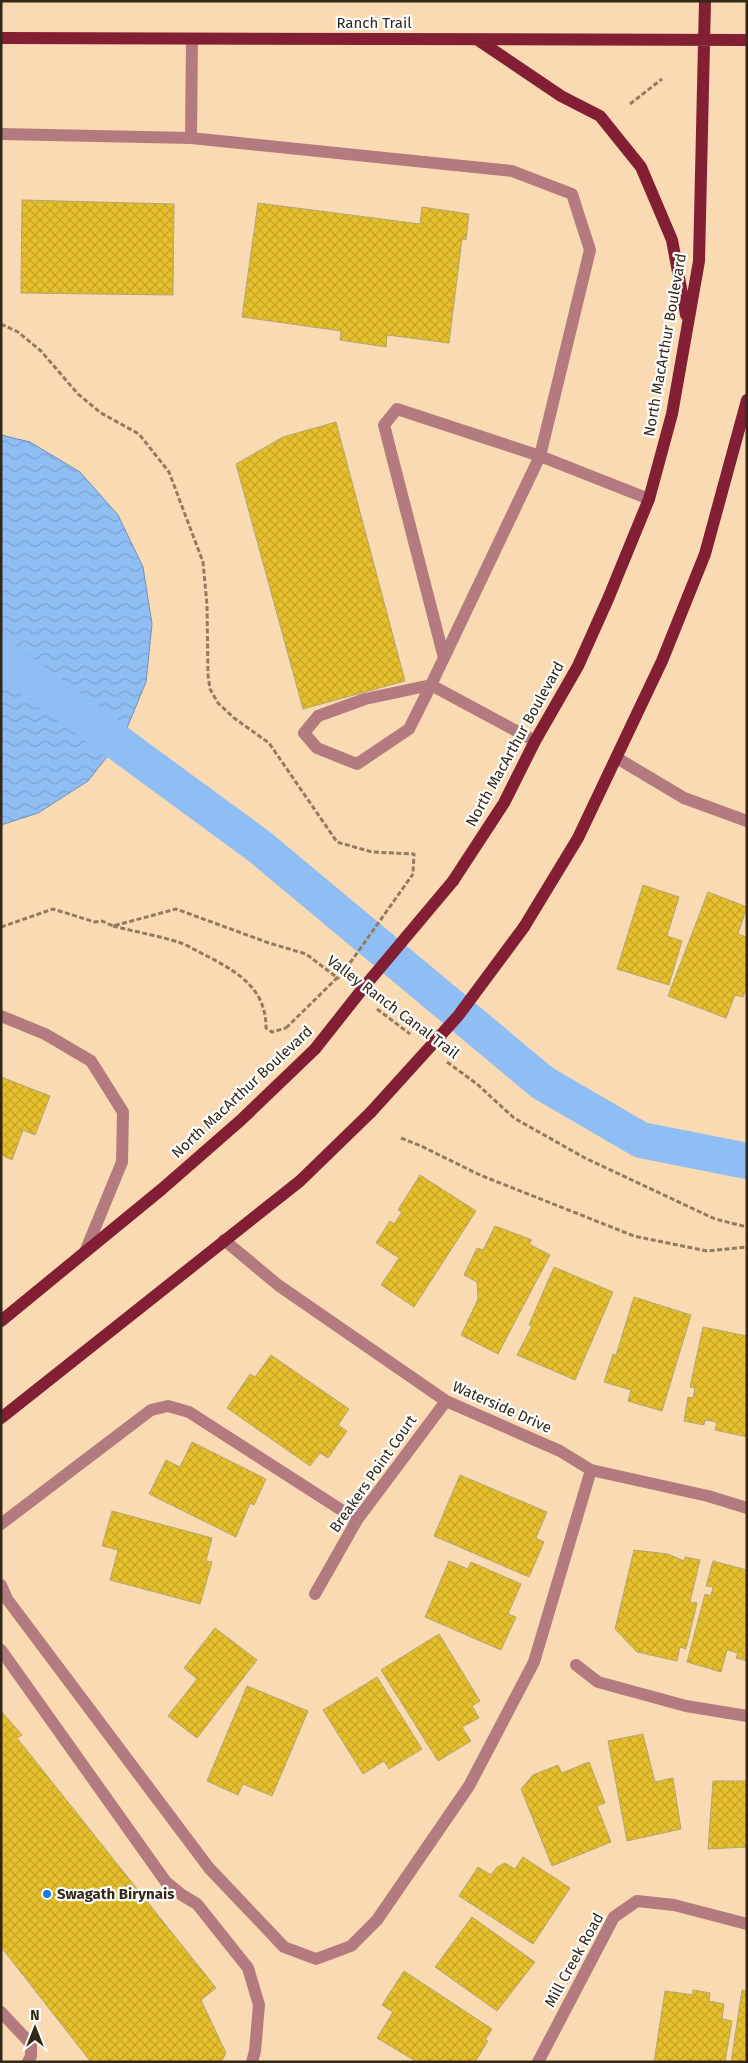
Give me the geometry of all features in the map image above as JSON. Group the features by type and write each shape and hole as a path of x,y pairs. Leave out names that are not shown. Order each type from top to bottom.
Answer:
{"main road":[{"name":"North MacArthur Boulevard","path":"1,1321 241,1120 315,1049 453,881 504,803 535,741 578,666 608,599 649,498 672,414 698,261 705,1"},
{"name":"Ranch Trail","path":"1,38 747,40"},
{"path":"478,40 561,96 600,116 641,167 672,240 688,323"},
{"path":"1,1418 300,1181 371,1112 458,1016 524,927 578,838 662,661 705,554 747,400"}],"street":[{"path":"191,138 192,39"},
{"path":"1,134 191,138 512,171 572,194 590,250 540,456 444,658 431,685 409,730 357,764 317,748 304,733 318,716 365,699 431,685 535,741"},
{"path":"444,658 384,424 397,409 540,456 649,498"},
{"path":"617,758 684,798 747,822"},
{"path":"1,1016 45,1034 91,1061 123,1112 122,1162 85,1252"},
{"name":"Waterside Drive","path":"224,1240 278,1285 446,1401 560,1451 591,1470 708,1496 747,1508"},
{"name":"Breakers Point Court","path":"315,1594 357,1520 446,1401"},
{"path":"1,1524 151,1410 168,1406 188,1412 357,1520"},
{"path":"1,1586 7,1599 209,1868 284,1947 316,1959 351,1946 377,1920 469,1786 534,1662 591,1470"},
{"path":"1,1650 166,1882 197,1904 248,1968 258,2006 255,2051 252,2062"},
{"path":"576,1665 598,1682 686,1706 747,1716"},
{"name":"Mill Creek Road","path":"538,2062 614,1917 637,1901 674,1905 747,1924"},
{"path":"1,2012 31,2044 31,2056 28,2062"}],"path":[{"path":"630,104 662,79"},
{"path":"1,324 18,332 41,351 78,394 101,413 139,434 169,472 203,562 207,605 208,675 210,688 218,703 234,718 269,743 337,842 372,852 414,854 413,874 345,969 286,1028 272,1032 266,1028 266,1013 260,999 250,984 234,971 182,943 113,926"},
{"name":"Valley Ranch Canal Trail","path":"1,928 53,909 95,922 102,921 113,926 176,909 269,943 306,954 344,984"},
{"name":"Valley Ranch Canal Trail","path":"376,1008 415,1037"},
{"name":"Valley Ranch Canal Trail","path":"446,1061 477,1084 514,1118 585,1158 715,1219 747,1227"},
{"path":"401,1138 480,1176 634,1236 707,1251 747,1247"}],"water":[{"path":"1,435 30,442 80,472 118,515 143,567 152,624 146,682 124,735 88,781 38,813 1,825"}],"building":[{"path":"22,200 174,204 173,295 21,293"},
{"path":"258,203 420,224 422,207 469,214 466,240 462,239 449,343 387,335 386,347 340,340 341,331 242,317"},
{"path":"336,422 405,681 303,709 236,464 283,437"},
{"path":"643,885 679,897 667,936 682,941 669,985 617,969"},
{"path":"708,892 747,907 738,934 747,937 747,987 743,997 735,995 726,1018 668,996"},
{"path":"1,1077 50,1096 35,1135 23,1130 12,1160 1,1155"},
{"path":"420,1175 476,1211 414,1307 381,1285 399,1258 376,1243 390,1221 394,1224 402,1212 398,1210"},
{"path":"495,1226 532,1240 529,1244 550,1255 498,1354 461,1335 478,1299 477,1282 464,1275 477,1248 483,1250"},
{"path":"554,1267 613,1292 575,1380 517,1355 532,1326 529,1325"},
{"path":"634,1297 691,1315 662,1411 628,1401 631,1390 604,1382 613,1354 616,1355"},
{"path":"703,1327 747,1336 747,1437 715,1430 717,1422 705,1420 704,1425 684,1421 688,1397 693,1398 695,1388 690,1387"},
{"path":"271,1355 349,1409 338,1425 347,1431 328,1458 320,1453 310,1466 227,1408 250,1374 255,1377"},
{"path":"192,1442 266,1479 254,1505 250,1503 236,1537 149,1494 166,1460 180,1467"},
{"path":"460,1475 547,1512 536,1538 544,1542 529,1577 434,1536"},
{"path":"112,1511 212,1538 206,1561 212,1562 200,1604 110,1580 118,1550 102,1546"},
{"path":"634,1550 668,1554 684,1561 685,1557 700,1560 690,1602 697,1603 686,1649 680,1647 677,1661 637,1652 615,1629"},
{"path":"449,1561 468,1569 471,1562 521,1584 508,1614 516,1617 501,1650 425,1617"},
{"path":"713,1561 747,1570 747,1661 736,1658 738,1653 727,1650 721,1672 687,1662 705,1594 711,1596 713,1587 706,1586"},
{"path":"215,1628 257,1660 197,1738 168,1716 197,1679 184,1668"},
{"path":"439,1634 480,1701 472,1706 479,1718 462,1727 471,1741 438,1761 381,1670"},
{"path":"377,1677 422,1749 389,1769 384,1761 363,1774 323,1710"},
{"path":"247,1686 308,1711 272,1796 243,1784 238,1795 207,1781"},
{"path":"1,1711 22,1735 17,1738 216,1988 201,2000 226,2053 221,2062 91,2062 1,1947"},
{"path":"643,1734 655,1782 673,1778 681,1829 627,1841 608,1741"},
{"path":"589,1762 605,1803 597,1806 611,1842 552,1866 521,1789 533,1775 558,1765 562,1773"},
{"path":"713,1781 747,1781 747,1847 708,1849"},
{"path":"523,1857 570,1888 533,1944 459,1896 478,1867 491,1875 497,1867 505,1863 515,1869"},
{"path":"472,1917 535,1962 497,2011 435,1967"},
{"path":"404,1971 492,2029 485,2040 488,2041 475,2062 417,2062 377,2038 393,2012 382,2005"},
{"path":"693,1990 710,1993 709,2001 724,2004 722,2019 732,2021 725,2062 654,2062 665,1991 693,1995"},
{"path":"742,1990 747,1991 747,2062 731,2062"}],"waterway":[{"path":"1,657 260,847 543,1083 641,1140 747,1161"}],"place":[{"name":"Swagath Birynais","path":"47,1894"}]}
